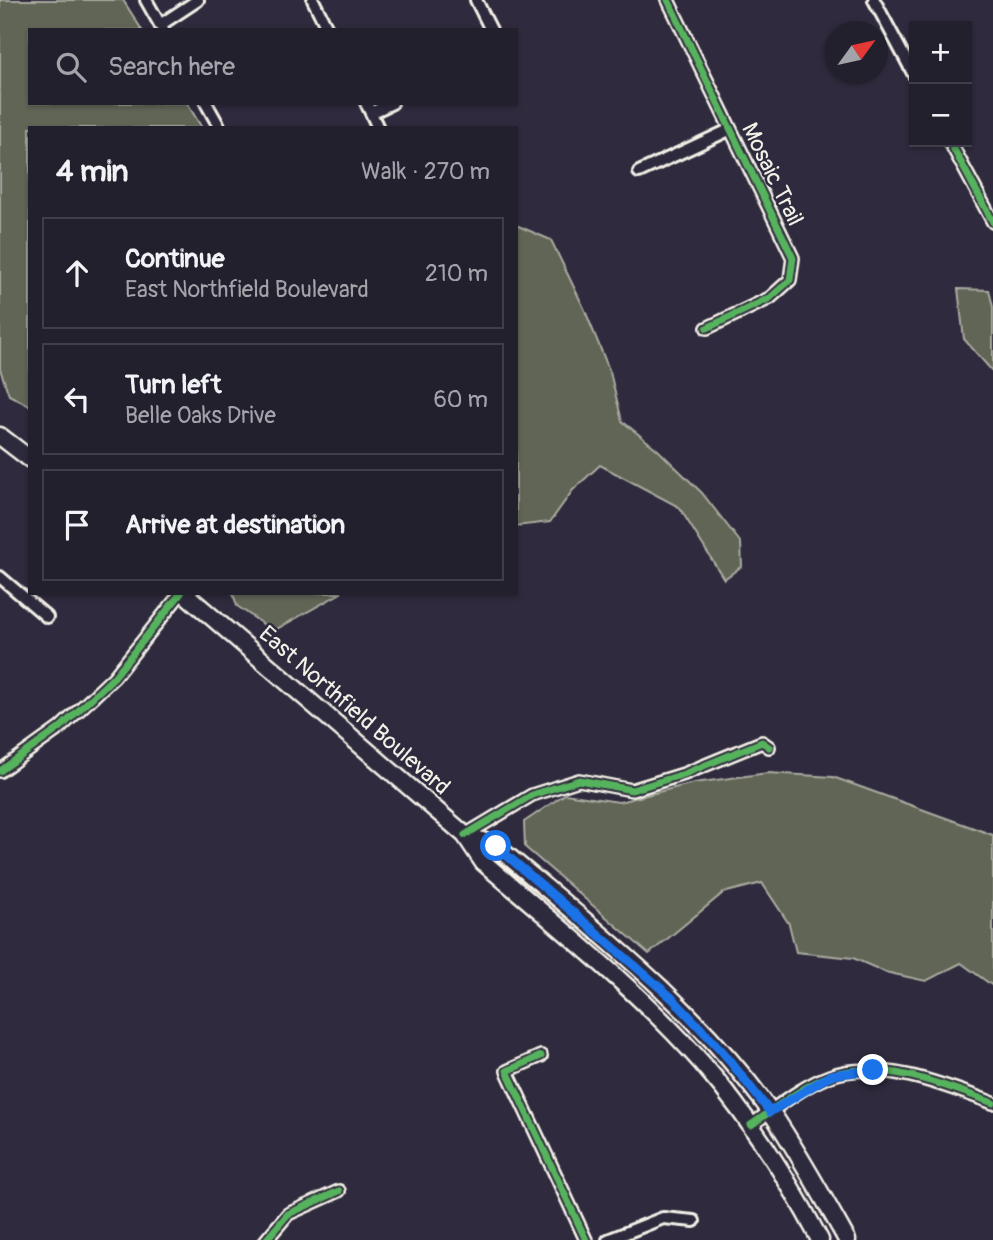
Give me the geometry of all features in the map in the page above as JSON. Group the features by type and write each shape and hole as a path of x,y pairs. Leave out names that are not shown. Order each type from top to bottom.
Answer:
{"main road":[{"path":"0,436 28,457"},
{"name":"East Northfield Boulevard","path":"185,595 465,835 483,862 641,1001 702,1063 751,1125 799,1199 820,1240"},
{"name":"East Northfield Boulevard","path":"465,835 496,846 672,998 722,1051 770,1112 847,1240"}],"street":[{"path":"146,0 162,27 198,0"},
{"path":"313,0 327,28"},
{"path":"476,0 490,28"},
{"name":"Mosaic Trail","path":"668,0 793,258 790,280 770,298 707,328"},
{"path":"874,0 909,66"},
{"path":"207,105 219,126"},
{"path":"368,108 377,126"},
{"path":"639,172 729,130"},
{"path":"953,147 993,222"},
{"path":"0,577 47,617"},
{"path":"0,771 60,728 114,677 181,595"},
{"path":"465,835 532,795 579,780 632,789 684,774 762,742 769,747"},
{"path":"541,1056 507,1071 586,1240"},
{"path":"751,1125 831,1075 873,1070 942,1084 993,1103"},
{"path":"266,1240 288,1214 339,1191"},
{"path":"608,1240 663,1218 694,1221"}],"green space":[{"path":"0,0 123,0 141,28 28,28 28,105 188,105 201,126 28,126 28,405 9,395 0,369"},
{"path":"518,226 551,240 584,308 610,372 622,421 658,450 702,493 741,543 742,566 724,579 679,507 600,465 573,490 550,522 518,526"},
{"path":"958,289 989,290 993,307 993,372 964,339"},
{"path":"234,595 337,595 273,631 237,606"},
{"path":"768,773 833,777 993,835 993,986 961,963 926,981 885,972 853,958 796,952 789,924 762,883 723,893 649,954 525,847 524,822 565,794 619,802 694,783"}],"cycle path":[{"path":"668,0 793,258 790,280 770,298 707,328"},
{"path":"953,147 993,222"},
{"path":"0,771 60,728 114,677 179,595"},
{"path":"465,835 532,795 579,780 632,790 684,774 762,742 769,747"},
{"path":"541,1056 507,1071 586,1240"},
{"path":"751,1125 809,1085 849,1071 869,1070 913,1076 993,1103"},
{"path":"266,1240 288,1214 339,1191"}],"route":[{"path":"496,846 672,998 722,1051 770,1112 831,1075 873,1070"}]}
